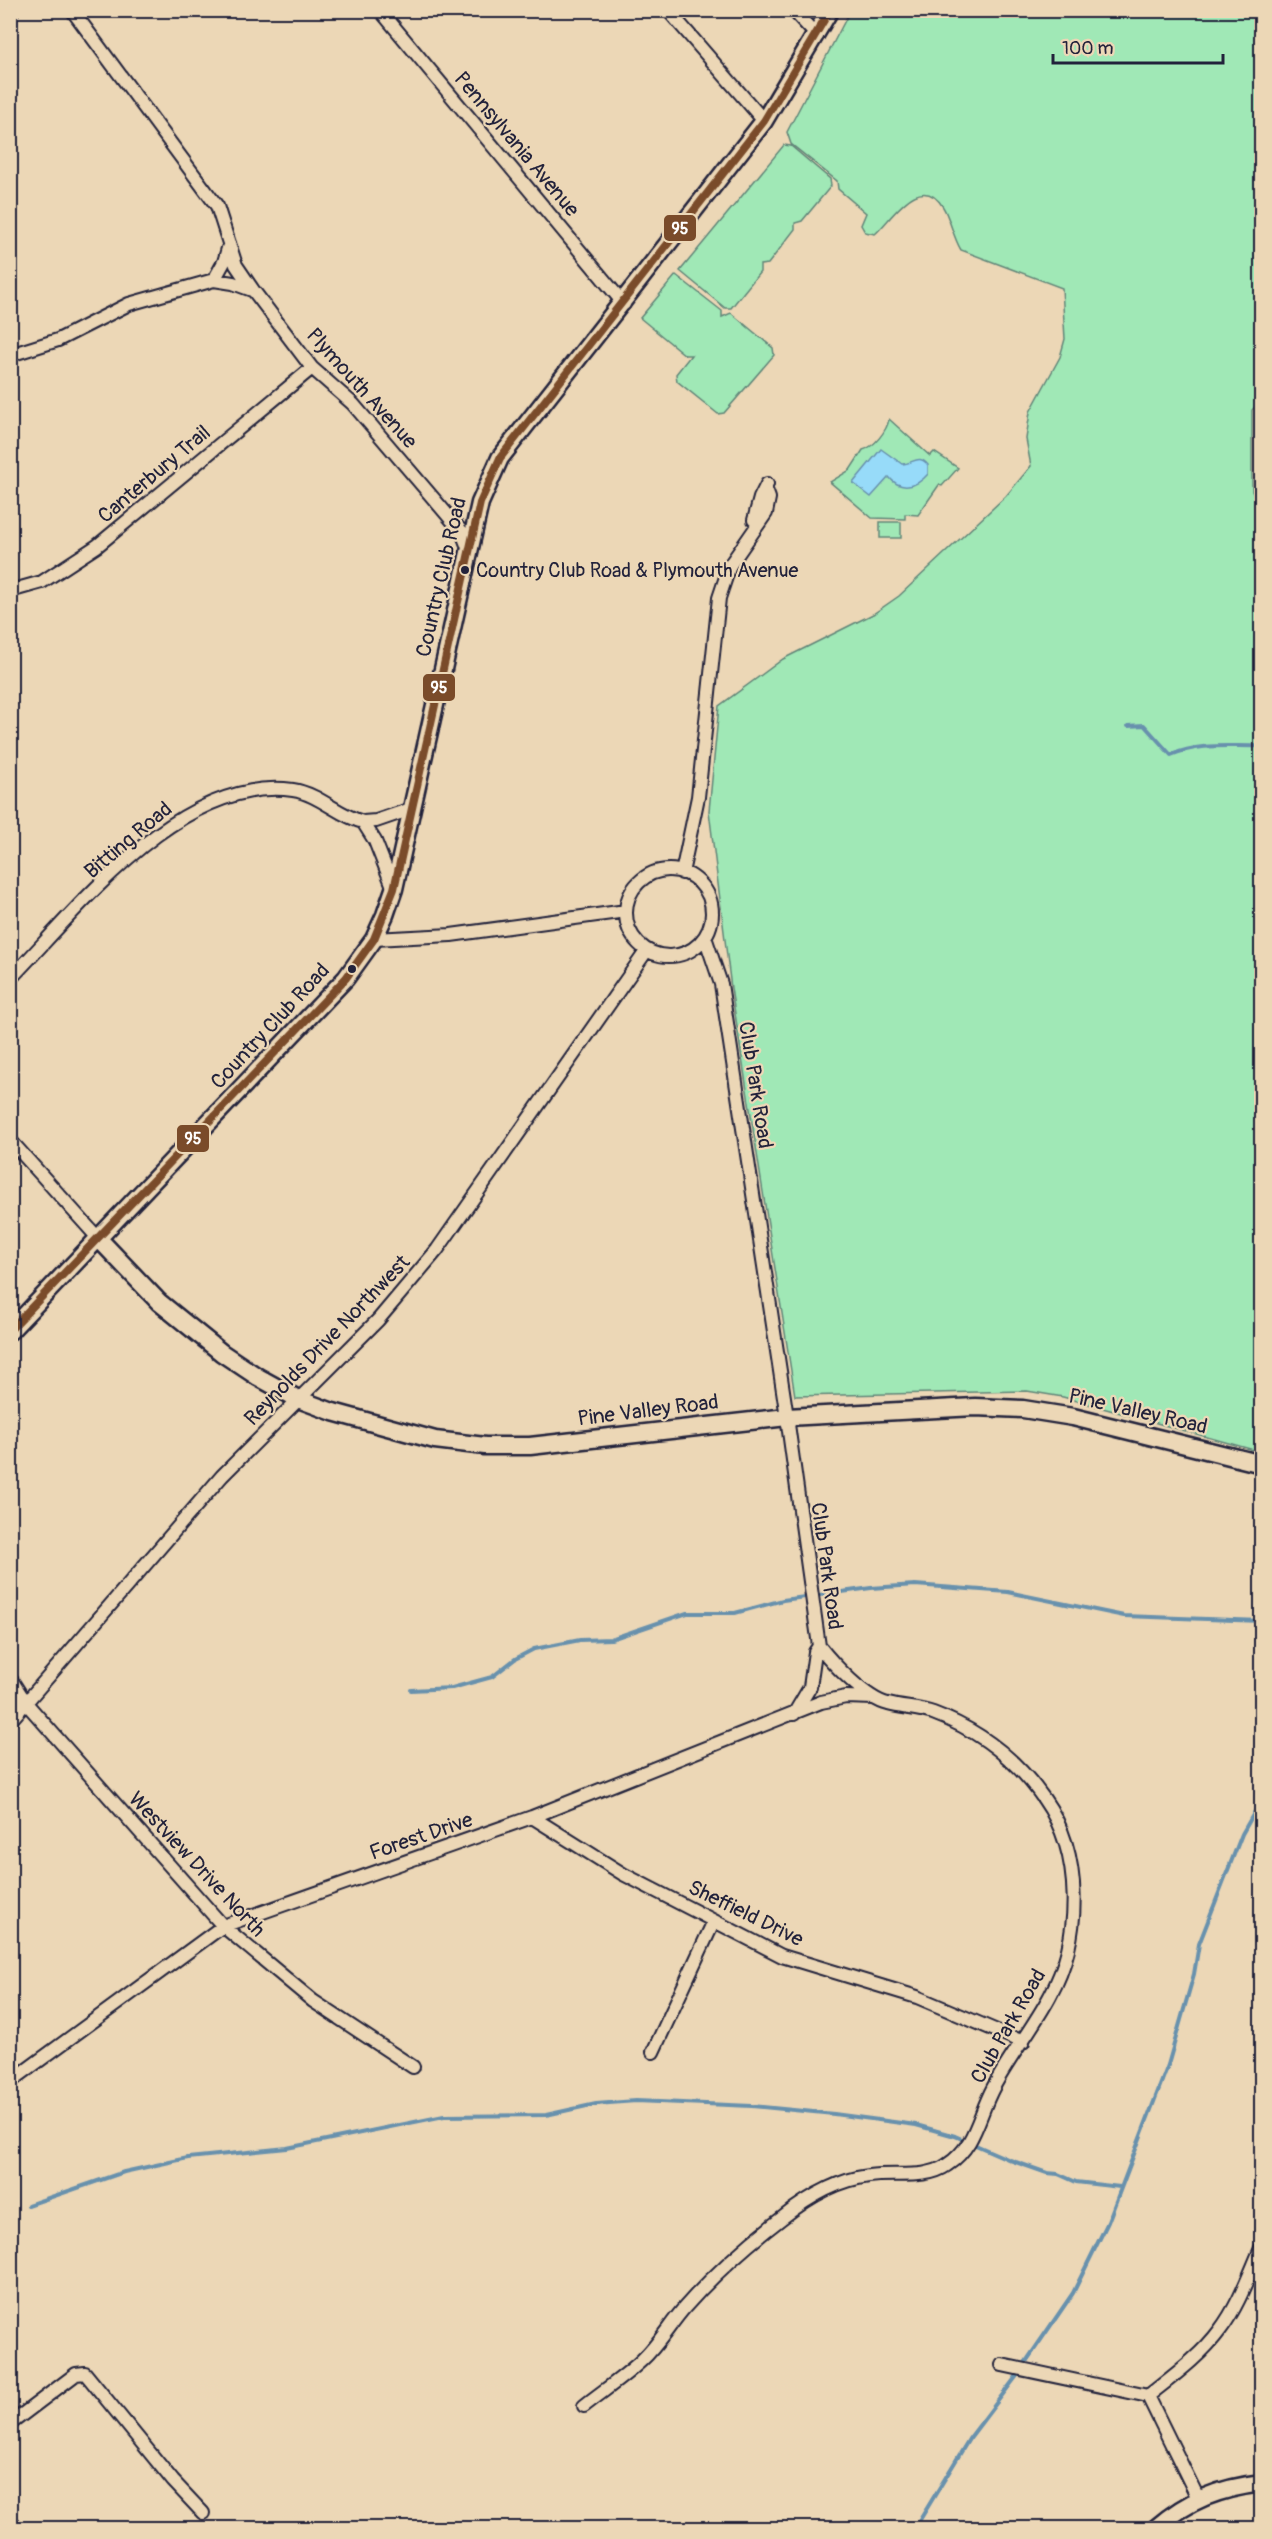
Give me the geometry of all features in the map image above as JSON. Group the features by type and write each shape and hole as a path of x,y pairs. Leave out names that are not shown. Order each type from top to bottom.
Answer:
{"main road":[{"name":"Country Club Road","path":"10,1331 346,978 374,939 386,915 394,889 480,503 500,458 624,304 764,121 817,36 830,10"},
{"name":"Pine Valley Road","path":"98,1238 159,1302 189,1327 258,1377 298,1399 333,1412 435,1440 485,1446 530,1446 787,1417 975,1407 1023,1409 1073,1417 1262,1464"},
{"path":"1156,2529 1198,2498 1237,2486 1262,2483"}],"street":[{"name":"Plymouth Avenue","path":"72,10 216,206 240,274 312,368 358,410 462,532 469,550"},
{"name":"Pennsylvania Avenue","path":"380,10 624,304"},
{"path":"668,10 764,121"},
{"path":"793,10 817,36"},
{"path":"214,280 224,262 229,245"},
{"path":"10,355 58,340 129,304 214,280 233,283 253,291"},
{"name":"Canterbury Trail","path":"10,591 42,582 97,546 312,368"},
{"path":"682,873 698,797 719,598 730,566 766,513 769,498 766,487"},
{"name":"Bitting Road","path":"10,979 124,863 168,828 218,800 258,789 294,790 363,822"},
{"path":"394,889 380,850 363,822 375,821 411,809"},
{"path":"661,871 682,873 700,884 708,896 711,917 705,937 696,947 672,956 647,950 631,934 626,911 629,897 636,885 648,876 661,871"},
{"path":"374,939 451,935 626,911"},
{"name":"Club Park Road","path":"584,2406 643,2359 699,2291 739,2254 805,2201 847,2181 867,2176 930,2173 948,2165 967,2146 992,2090 1023,2042 1060,1976 1070,1935 1072,1873 1062,1833 1046,1801 1010,1757 987,1741 933,1713 888,1704 879,1699 843,1674 819,1646 787,1417 721,984 705,937"},
{"name":"Reynolds Drive Northwest","path":"10,1721 200,1501 378,1320 437,1251 647,950"},
{"path":"10,1140 98,1238"},
{"path":"794,1714 810,1687 815,1652 819,1646"},
{"name":"Westview Drive North","path":"10,1678 26,1703 223,1926 313,2001 413,2067"},
{"name":"Forest Drive","path":"10,2082 223,1926 532,1817 831,1699 867,1697 879,1699"},
{"name":"Sheffield Drive","path":"532,1817 623,1874 782,1956 917,1997 1023,2042"},
{"path":"653,2052 714,1921"},
{"path":"1148,2396 1220,2331 1241,2294 1262,2246"},
{"path":"1002,2364 1148,2396"},
{"path":"10,2424 76,2374 85,2373 173,2481 203,2513"},
{"path":"1148,2396 1198,2498"},
{"path":"10,2520 17,2529"}],"green space":[{"path":"850,11 1261,11 1262,400 1252,410 1252,491 1262,512 1261,1452 1063,1397 1027,1391 795,1396 731,988 709,811 719,706 783,659 873,614 899,596 1006,496 1031,466 1026,439 1030,412 1060,357 1065,339 1062,288 961,250 943,207 934,197 925,194 916,195 907,201 875,234 865,232 861,225 866,213 838,189 837,181 791,144 787,132"},
{"path":"784,145 791,146 830,179 831,186 802,221 795,223 795,229 768,264 760,265 760,272 731,308 725,308 680,271"},
{"path":"676,275 722,311 722,317 731,313 773,348 774,355 724,413 718,414 677,381 676,374 691,355 685,355 640,318"},
{"path":"889,419 930,456 934,452 958,468 942,486 939,485 918,515 905,514 905,519 872,518 830,482 850,470 863,450 879,438"},
{"path":"880,522 901,522 901,538 880,538"}],"water":[{"path":"881,449 902,464 922,460 928,465 928,474 908,486 898,484 889,477 871,497 853,483"}],"waterway":[{"path":"1128,726 1144,725 1171,755 1193,748 1262,746"},
{"path":"411,1690 452,1688 492,1677 515,1659 534,1649 580,1640 611,1639 687,1613 735,1613 783,1600 871,1588 915,1585 1008,1592 1124,1616 1262,1621"},
{"path":"1023,2366 1073,2293 1108,2222 1168,2065 1194,1974 1199,1944 1242,1834 1262,1799"},
{"path":"28,2205 124,2172 188,2158 287,2148 444,2116 546,2115 596,2104 636,2101 752,2106 916,2125 955,2136 1010,2160 1047,2173 1058,2174 1076,2182 1120,2187"},
{"path":"915,2528 969,2439 1019,2373"}],"transit line":[{"name":"95","path":"10,1330 346,978 374,939 394,889 480,503 500,458 764,121 830,10"}],"place":[{"name":"Country Club Road & Plymouth Avenue","path":"465,570"}]}
